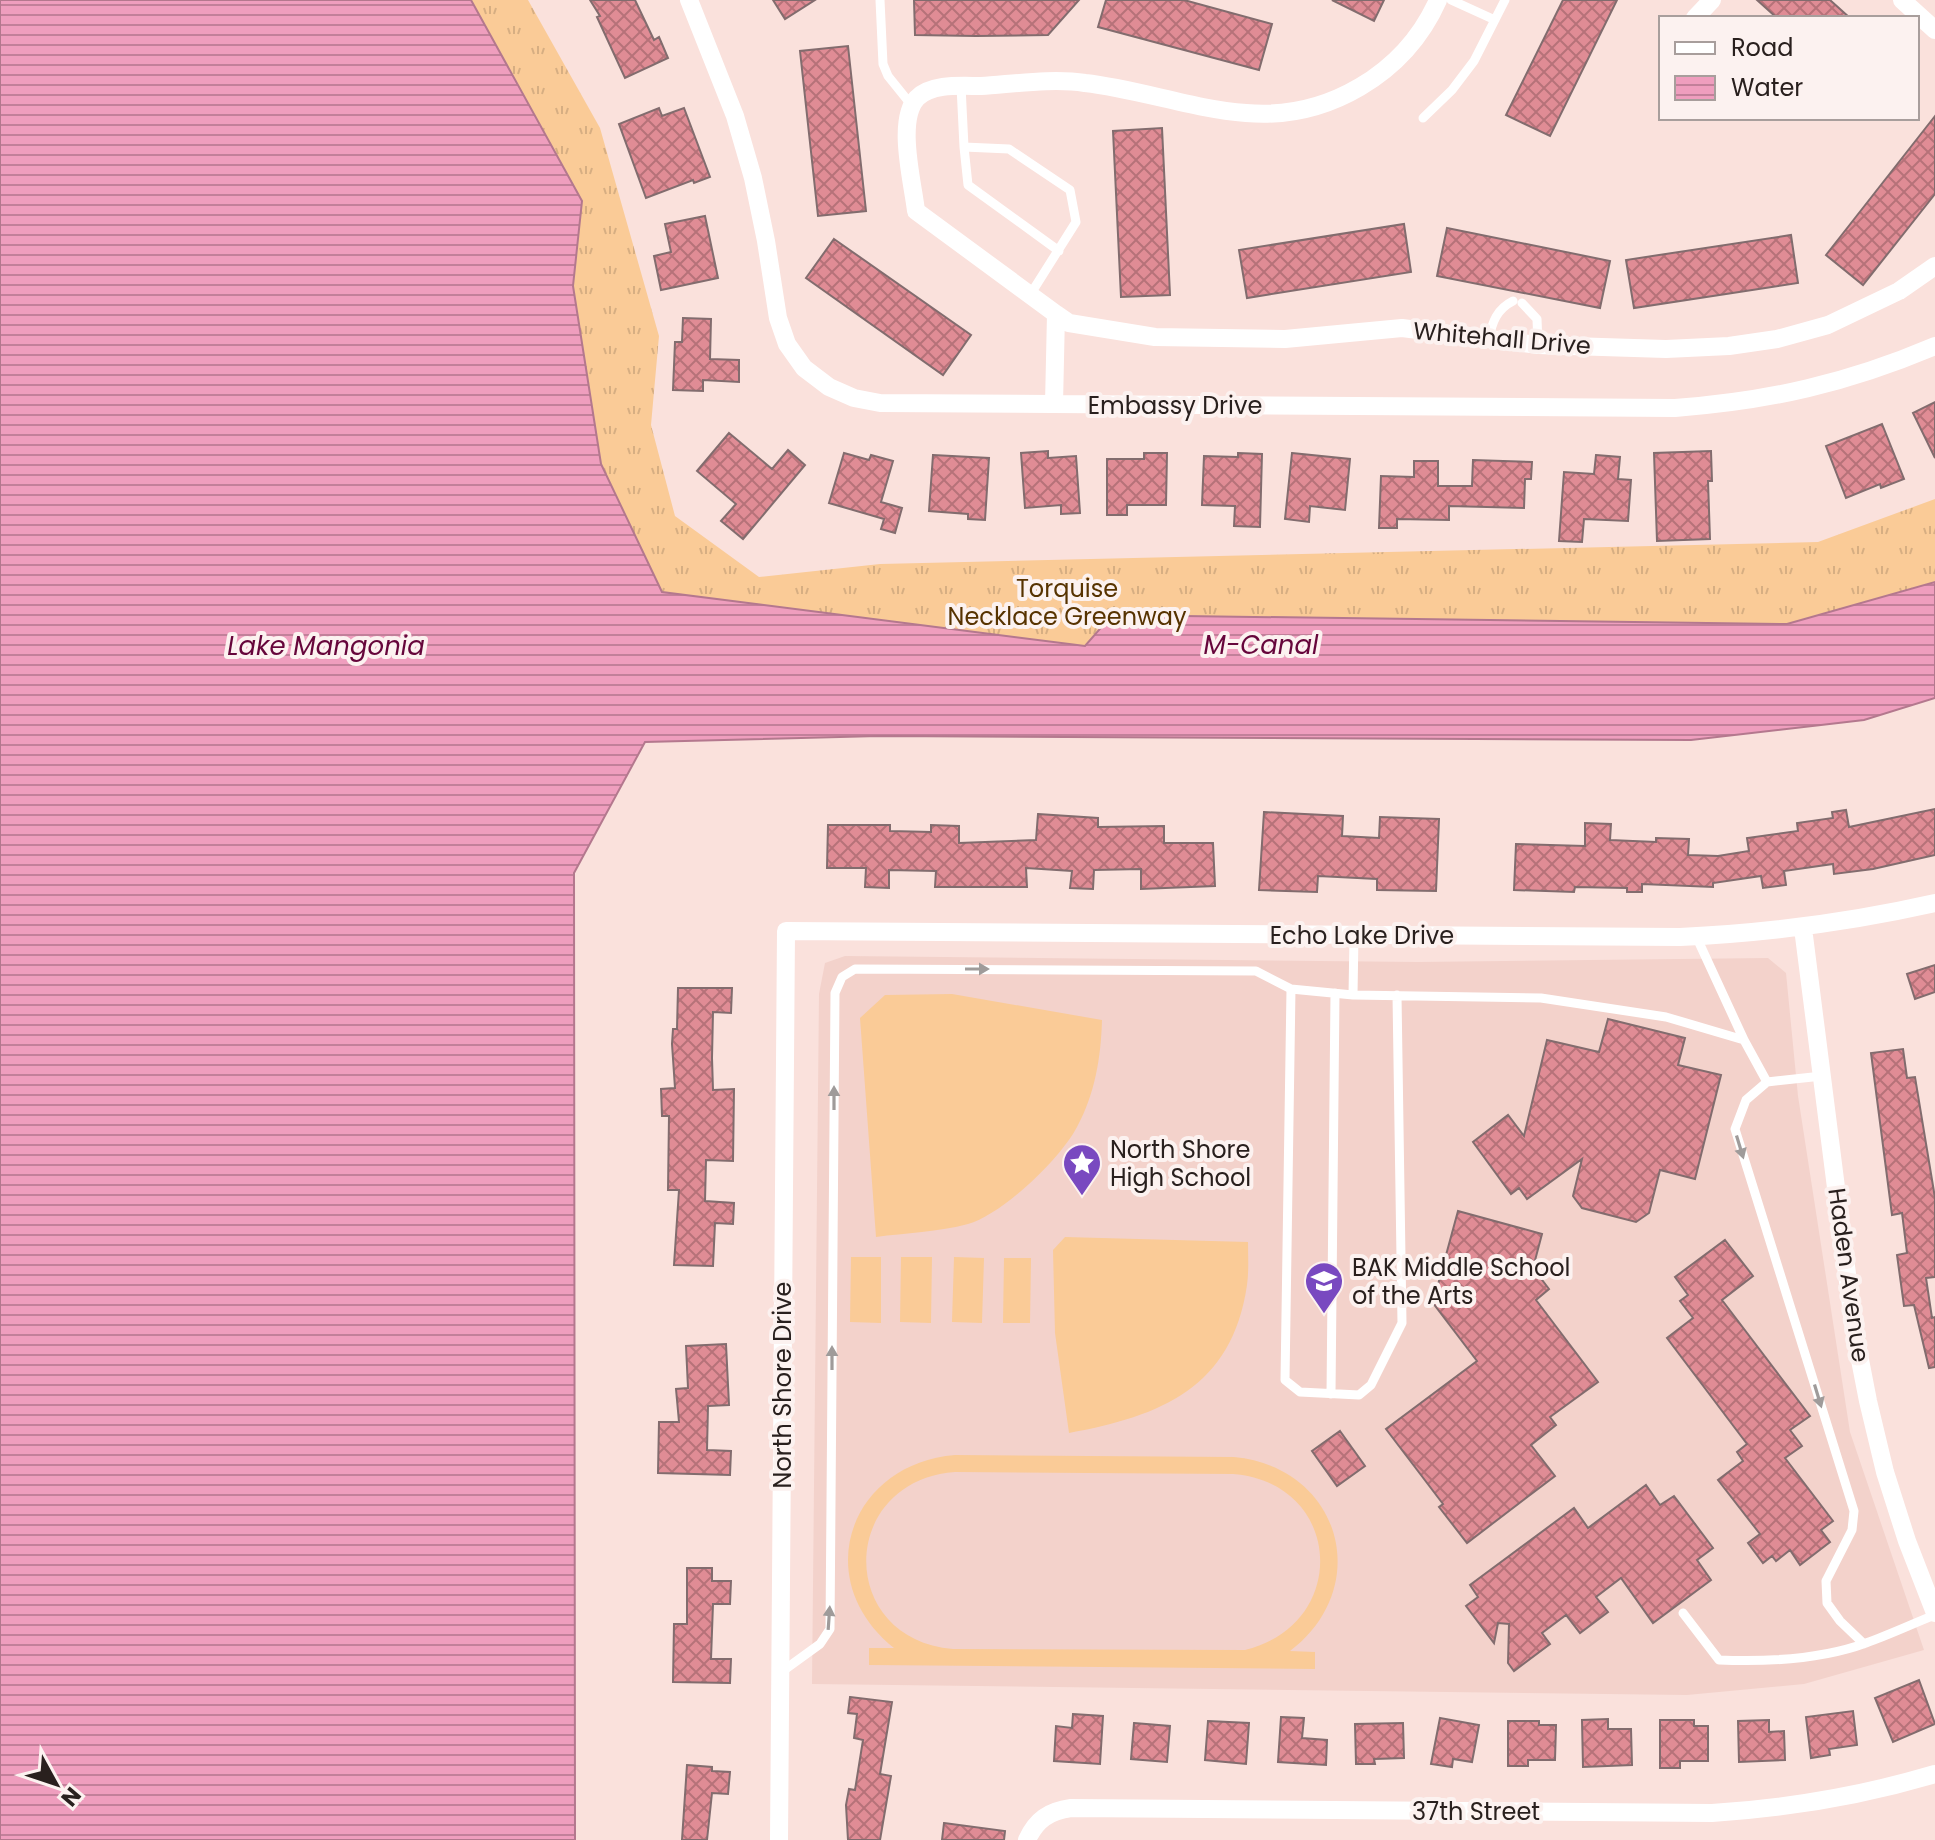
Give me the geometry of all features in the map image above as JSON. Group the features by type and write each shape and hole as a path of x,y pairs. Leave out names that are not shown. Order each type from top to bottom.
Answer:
{"street":[{"name":"Embassy Drive","path":"689,0 722,80 749,166 782,331 804,368 829,387 867,401 1689,407 1769,398 1834,384 1935,346"},
{"path":"913,107 917,98 940,87 1082,82 1245,113 1274,114 1305,109 1336,101 1374,79 1397,59 1416,36 1438,0"},
{"path":"1697,16 1712,0"},
{"path":"1902,0 1935,30"},
{"name":"Whitehall Drive","path":"913,107 905,122 916,211 1069,323 1155,337 1285,339 1402,328 1538,345 1666,349 1729,346 1777,339 1857,313 1899,291 1935,266"},
{"path":"1054,404 1056,314"},
{"name":"Echo Lake Drive","path":"786,931 1696,936 1803,928 1935,903"},
{"name":"Haden Avenue","path":"1803,928 1854,1329 1868,1401 1894,1499 1935,1614"},
{"name":"North Shore Drive","path":"779,1840 786,931"},
{"name":"37th Street","path":"1027,1840 1034,1826 1044,1817 1057,1810 1071,1808 1712,1813 1783,1808 1839,1799 1935,1774"}],"lane":[{"path":"880,0 883,64 888,76 913,107"},
{"path":"1451,0 1495,20"},
{"path":"1423,118 1467,71 1505,0"},
{"path":"961,86 968,185 1059,251"},
{"path":"964,147 1009,149 1070,190 1076,222 1030,295"},
{"path":"1489,339 1496,316 1504,305 1518,302 1537,319 1538,345"},
{"path":"1353,995 1354,935"},
{"path":"1696,936 1767,1082"},
{"path":"780,1673 820,1644 830,1629 835,993 842,977 855,969 1256,971 1291,989 1353,995 1541,998 1666,1017 1744,1040"},
{"path":"1291,989 1285,1380 1300,1392 1331,1394 1359,1395 1371,1385 1402,1323 1397,995"},
{"path":"1331,1394 1335,993"},
{"path":"1822,1076 1767,1082 1746,1100 1735,1129 1854,1511 1852,1530 1826,1581 1827,1603 1840,1621 1864,1644"},
{"path":"1683,1613 1719,1660 1789,1660 1864,1644 1935,1614"}],"shaded area":[{"name":"BAK Middle School of the Arts","path":"845,956 1418,962 1768,958 1786,973 1798,1096 1850,1432 1924,1650 1804,1684 1687,1695 812,1684 819,994 825,963"}],"green space":[{"name":"Torquise Necklace Greenway","path":"471,0 528,0 600,128 659,336 651,425 675,516 759,577 880,564 1818,542 1935,499 1935,582 1787,624 1112,615 1086,647 662,592 601,464 573,286 582,201"},
{"path":"952,994 1102,1020 1093,1088 1077,1127 1058,1154 1029,1184 997,1209 982,1219 957,1227 876,1237 860,1018 885,995"},
{"path":"1065,1237 1248,1242 1247,1285 1239,1320 1226,1349 1208,1373 1162,1406 1134,1417 1069,1433 1055,1333 1053,1250"},
{"path":"851,1257 881,1257 881,1323 850,1322"},
{"path":"901,1257 932,1257 931,1323 900,1322"},
{"path":"954,1257 984,1258 982,1323 952,1322"},
{"path":"1004,1258 1031,1258 1030,1323 1003,1323"},
{"path":"955,1455 1234,1457 1270,1466 1299,1482 1321,1506 1334,1533 1338,1564 1332,1595 1316,1624 1290,1651 1315,1652 1315,1669 869,1665 869,1648 894,1648 868,1621 853,1590 848,1559 853,1529 867,1502 889,1479 918,1463","holes":["955,1472 1233,1474 1269,1483 1296,1502 1313,1527 1320,1556 1317,1585 1303,1613 1279,1635 1245,1650 953,1649 915,1639 888,1618 871,1591 866,1560 872,1529 889,1502 917,1482"]}],"water":[{"name":"Lake Mangonia","path":"0,0 471,0 582,201 573,286 601,464 662,592 1085,646 1112,615 1787,624 1935,582 1935,698 1864,720 1691,740 879,736 645,742 574,873 575,1840 0,1840"}],"building":[{"path":"590,0 635,0 654,40 659,37 668,58 625,78 597,17 600,16"},
{"path":"773,0 815,0 785,19"},
{"path":"914,0 1079,0 1048,35 976,36 915,35"},
{"path":"1106,0 1184,0 1272,24 1259,70 1098,27"},
{"path":"1332,0 1384,0 1374,21"},
{"path":"1563,0 1617,0 1550,136 1506,115"},
{"path":"1757,0 1830,0 1848,16 1775,16"},
{"path":"848,46 866,211 818,216 800,51"},
{"path":"659,108 662,116 684,108 710,177 694,183 693,180 646,198 619,124"},
{"path":"1935,116 1935,194 1863,285 1826,255"},
{"path":"1162,128 1170,295 1121,297 1113,131"},
{"path":"705,216 718,278 661,290 654,256 671,252 665,224"},
{"path":"1404,224 1411,272 1247,298 1239,250"},
{"path":"1447,228 1610,261 1600,308 1437,276"},
{"path":"1791,235 1798,283 1634,308 1626,260"},
{"path":"834,239 971,335 943,375 806,278"},
{"path":"683,318 711,319 710,359 739,360 739,382 703,380 703,391 673,390 675,342 682,342"},
{"path":"1935,402 1935,458 1913,413"},
{"path":"1882,424 1904,479 1881,488 1880,484 1846,498 1826,446"},
{"path":"729,433 772,469 788,450 805,465 743,539 721,521 736,504 697,471"},
{"path":"1048,451 1048,458 1076,456 1080,513 1061,514 1061,505 1025,508 1021,453"},
{"path":"1711,451 1712,481 1708,481 1710,539 1657,541 1654,453"},
{"path":"844,453 869,460 871,455 893,461 881,502 902,508 895,533 881,529 884,519 829,503"},
{"path":"1144,453 1167,453 1166,505 1127,505 1127,515 1107,515 1107,459 1144,459"},
{"path":"1238,453 1262,454 1260,527 1234,526 1235,506 1202,505 1204,456 1238,457"},
{"path":"1292,453 1350,459 1345,510 1310,506 1309,522 1285,519"},
{"path":"933,455 989,458 985,520 968,519 968,514 929,511"},
{"path":"1596,455 1620,457 1618,479 1631,480 1628,521 1584,519 1582,542 1559,541 1564,472 1594,474"},
{"path":"1473,460 1532,462 1531,479 1525,479 1524,508 1449,506 1449,520 1397,519 1397,528 1379,528 1381,476 1414,477 1414,461 1438,461 1438,486 1472,486"},
{"path":"1935,809 1935,855 1873,869 1834,874 1833,864 1784,871 1786,885 1763,888 1761,876 1713,883 1713,887 1642,884 1642,892 1627,892 1627,888 1575,887 1574,892 1514,890 1516,844 1585,846 1585,823 1611,824 1610,840 1656,842 1656,838 1689,839 1688,855 1718,856 1749,851 1747,838 1798,831 1797,823 1833,818 1832,812 1846,810 1849,827"},
{"path":"1264,812 1343,816 1342,836 1379,838 1380,817 1439,819 1436,891 1377,890 1377,879 1318,876 1317,892 1259,890"},
{"path":"1038,814 1098,818 1098,827 1164,826 1164,843 1213,843 1215,886 1141,889 1141,869 1094,870 1093,889 1070,888 1072,871 1026,868 1027,887 935,887 936,871 889,870 889,888 865,887 866,868 827,868 828,825 890,825 890,831 931,832 931,825 959,826 959,843 1036,840"},
{"path":"1935,965 1935,992 1915,999 1907,974"},
{"path":"678,988 732,988 731,1013 713,1012 713,1090 734,1089 733,1161 706,1160 705,1201 734,1203 733,1224 715,1223 713,1266 674,1265 679,1190 668,1190 669,1116 662,1116 661,1089 675,1088 672,1044 673,1029 677,1029"},
{"path":"1608,1019 1685,1038 1678,1065 1721,1075 1695,1179 1660,1170 1649,1213 1636,1222 1582,1208 1573,1196 1582,1159 1527,1199 1519,1188 1511,1194 1473,1142 1508,1115 1524,1136 1547,1040 1599,1052"},
{"path":"1903,1049 1907,1078 1915,1077 1935,1198 1935,1277 1926,1278 1932,1318 1935,1317 1935,1367 1929,1368 1914,1305 1904,1306 1897,1255 1907,1253 1902,1213 1892,1215 1871,1053"},
{"path":"1458,1211 1542,1234 1533,1268 1549,1289 1536,1300 1598,1382 1550,1417 1556,1425 1531,1445 1555,1476 1467,1543 1439,1507 1443,1504 1386,1429 1477,1361 1433,1303"},
{"path":"1725,1240 1753,1276 1722,1300 1810,1416 1790,1430 1802,1446 1785,1458 1833,1521 1821,1530 1830,1542 1800,1565 1790,1550 1776,1561 1772,1556 1763,1563 1748,1543 1760,1534 1718,1480 1743,1461 1737,1452 1747,1444 1667,1338 1693,1318 1680,1301 1688,1295 1675,1277"},
{"path":"726,1344 729,1405 708,1406 707,1450 731,1451 730,1475 658,1473 659,1422 679,1422 676,1389 688,1388 686,1346"},
{"path":"1340,1431 1365,1466 1337,1486 1312,1451"},
{"path":"1646,1485 1660,1505 1674,1496 1713,1548 1697,1560 1711,1580 1653,1623 1621,1578 1596,1597 1608,1612 1580,1633 1566,1615 1542,1633 1550,1644 1514,1671 1508,1663 1509,1624 1498,1623 1494,1643 1466,1606 1478,1597 1470,1585 1574,1508 1588,1528"},
{"path":"687,1568 712,1568 712,1581 731,1581 730,1604 713,1604 711,1659 731,1659 730,1683 673,1682 674,1624 687,1624"},
{"path":"1919,1680 1935,1724 1893,1742 1875,1698"},
{"path":"850,1697 892,1702 880,1774 891,1776 880,1840 848,1840 846,1805 849,1789 855,1790 863,1740 854,1738 857,1714 848,1713"},
{"path":"1853,1711 1857,1745 1829,1749 1830,1755 1811,1758 1806,1717"},
{"path":"1073,1714 1103,1716 1100,1764 1054,1761 1056,1726 1072,1728"},
{"path":"1281,1717 1304,1718 1302,1738 1327,1740 1326,1765 1278,1762"},
{"path":"1440,1718 1479,1725 1472,1762 1453,1759 1452,1767 1431,1764"},
{"path":"1608,1719 1608,1729 1631,1729 1632,1765 1583,1767 1582,1720"},
{"path":"1660,1720 1694,1720 1694,1726 1708,1726 1708,1761 1680,1761 1680,1768 1660,1768"},
{"path":"1769,1720 1769,1732 1784,1731 1785,1760 1739,1762 1738,1721"},
{"path":"1208,1721 1249,1723 1246,1764 1205,1760"},
{"path":"1508,1721 1539,1721 1539,1725 1556,1725 1555,1760 1528,1760 1528,1766 1508,1766"},
{"path":"1134,1723 1170,1726 1167,1762 1131,1759"},
{"path":"1403,1723 1404,1758 1374,1759 1375,1764 1356,1764 1355,1724"},
{"path":"687,1765 730,1772 728,1794 712,1793 707,1840 682,1840"},
{"path":"944,1823 1005,1831 1004,1840 942,1840"}],"place":[{"name":"North Shore High School","path":"1082,1197"},
{"name":"BAK Middle School of the Arts","path":"1324,1315"}],"water label":[{"name":"M-Canal","path":"1261,645"}]}
